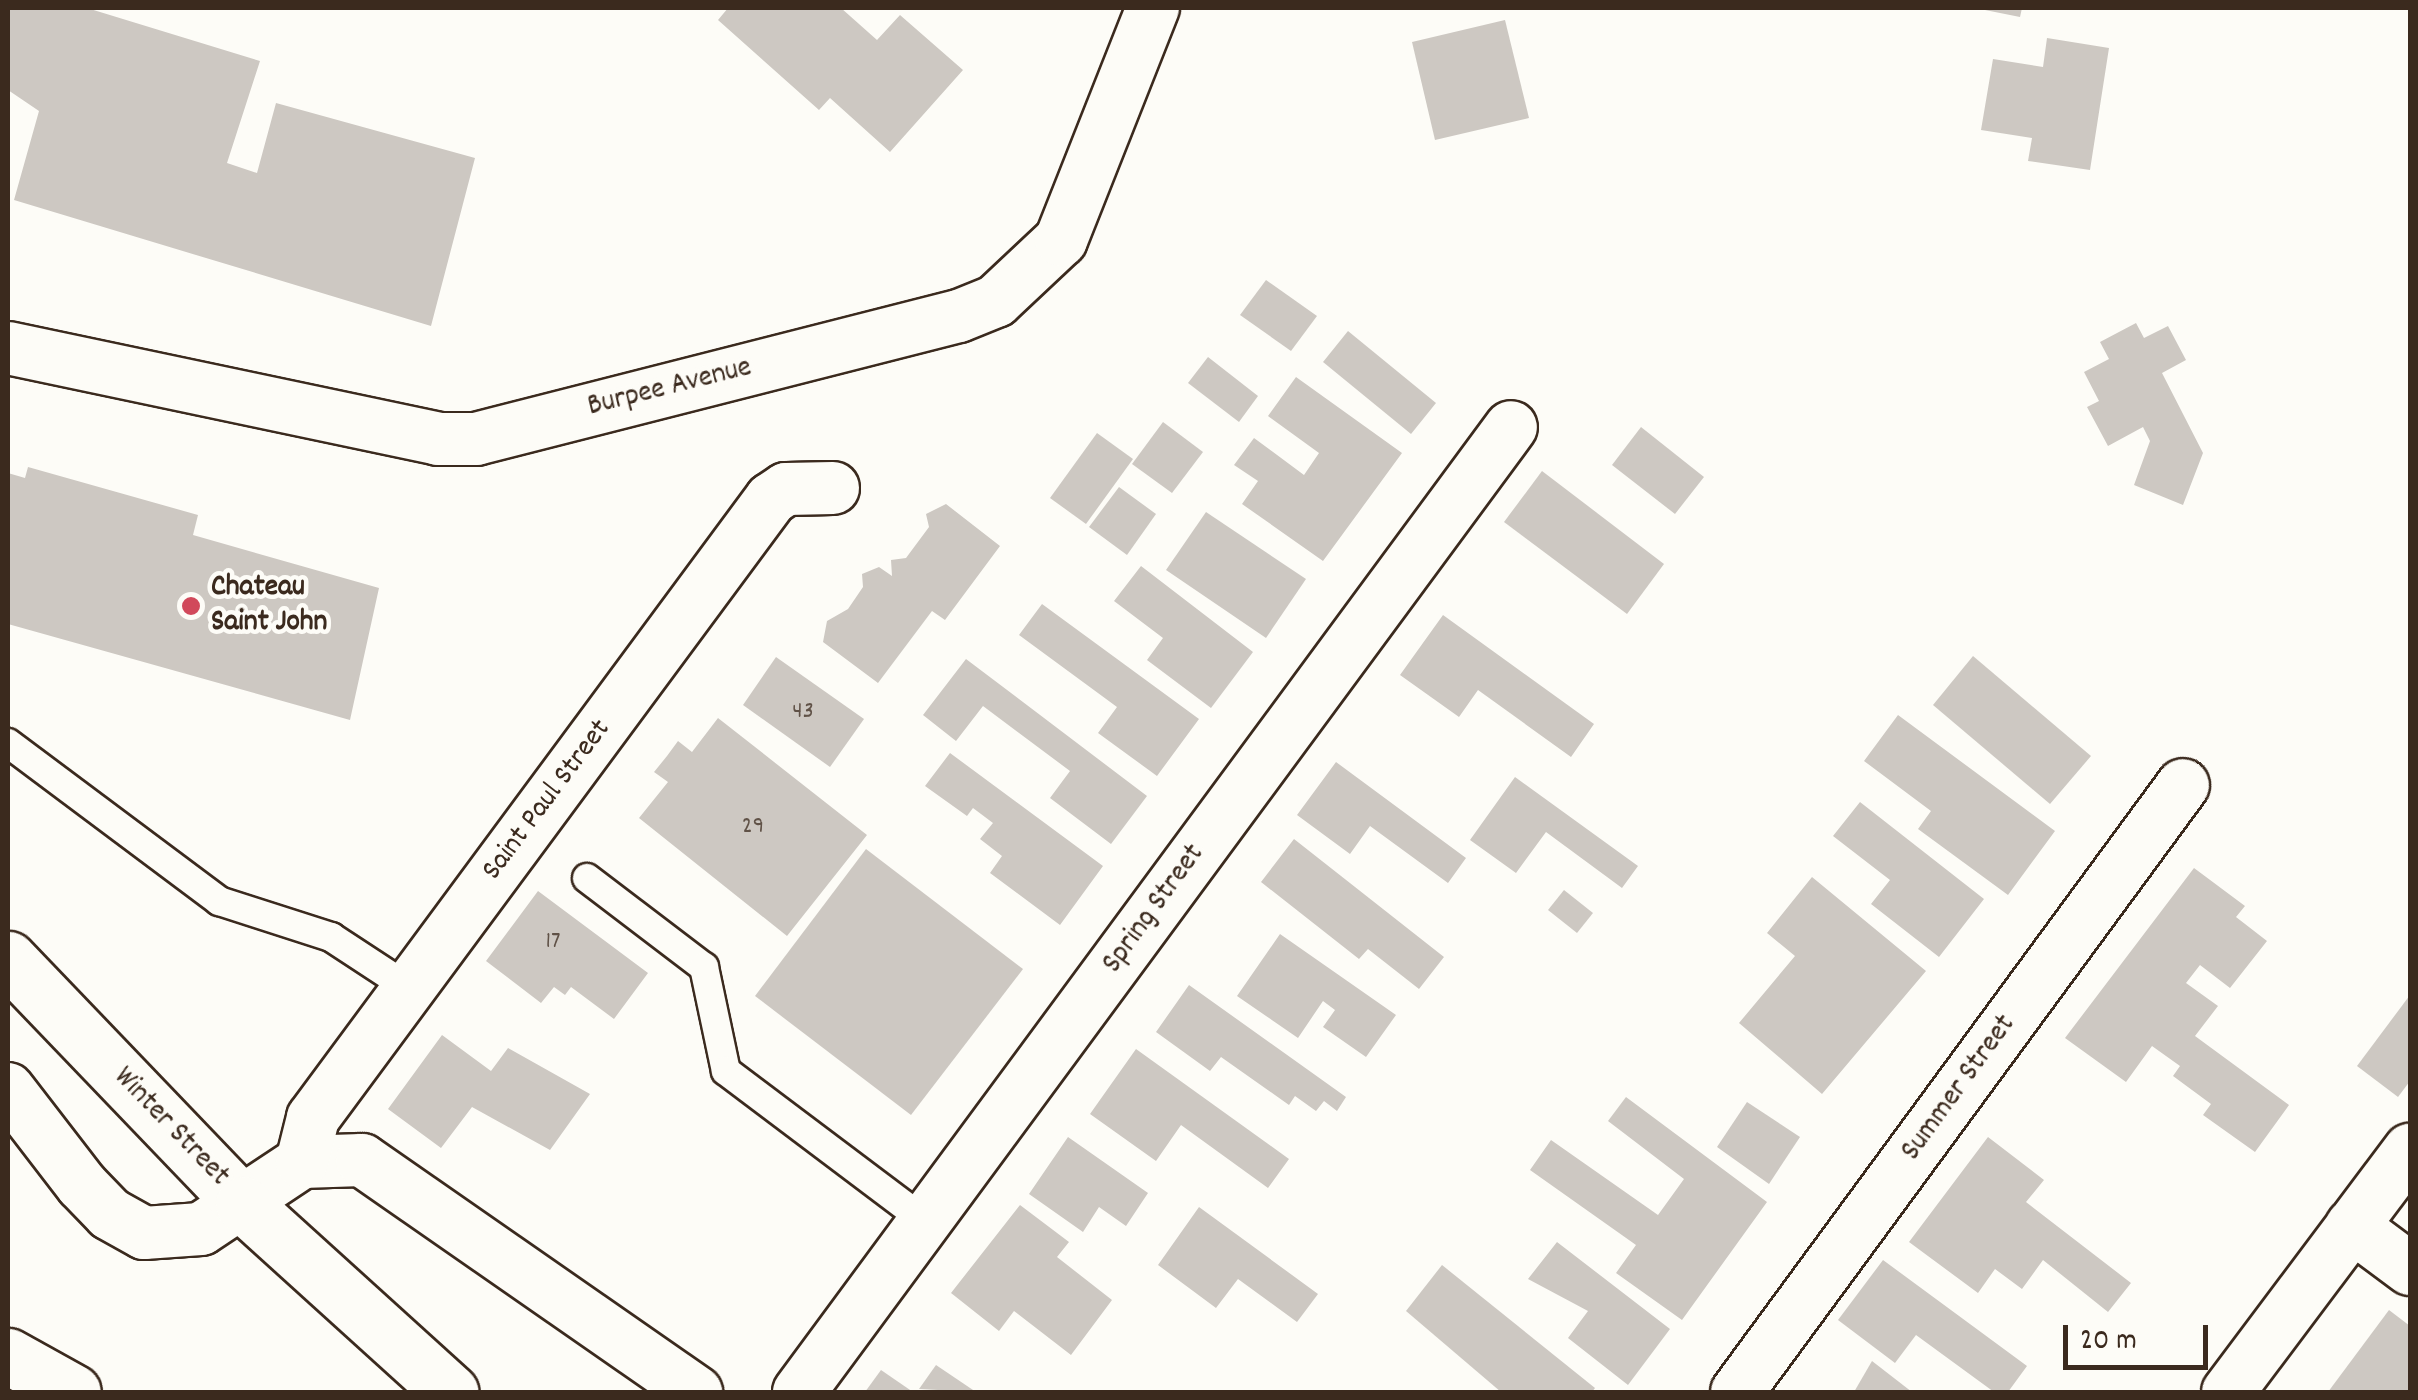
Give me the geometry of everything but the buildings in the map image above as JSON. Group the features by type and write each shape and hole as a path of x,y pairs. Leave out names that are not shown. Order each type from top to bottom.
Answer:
{"main road":[{"name":"Winter Street","path":"8,959 243,1204"},
{"path":"243,1204 450,1392"},
{"path":"8,1356 73,1392"}],"street":[{"name":"Burpee Avenue","path":"8,348 438,439 476,438 959,316 996,301 1061,240 1153,8"},
{"name":"Spring Street","path":"799,1392 1512,427"},
{"name":"Saint Paul Street","path":"302,1162 313,1118 771,500 786,489 833,488"},
{"name":"Summer Street","path":"1737,1392 2183,784"},
{"name":"Winter Street","path":"8,1090 82,1185 128,1227 175,1235 243,1204"},
{"path":"2228,1392 2410,1150"},
{"path":"243,1204 302,1162 362,1160 696,1392"},
{"path":"2352,1226 2410,1270"}],"lane":[{"path":"8,743 219,901 331,937 408,988"},
{"path":"587,878 704,967 726,1071 926,1220"}],"place":[{"name":"Chateau Saint John","path":"191,606"}]}
